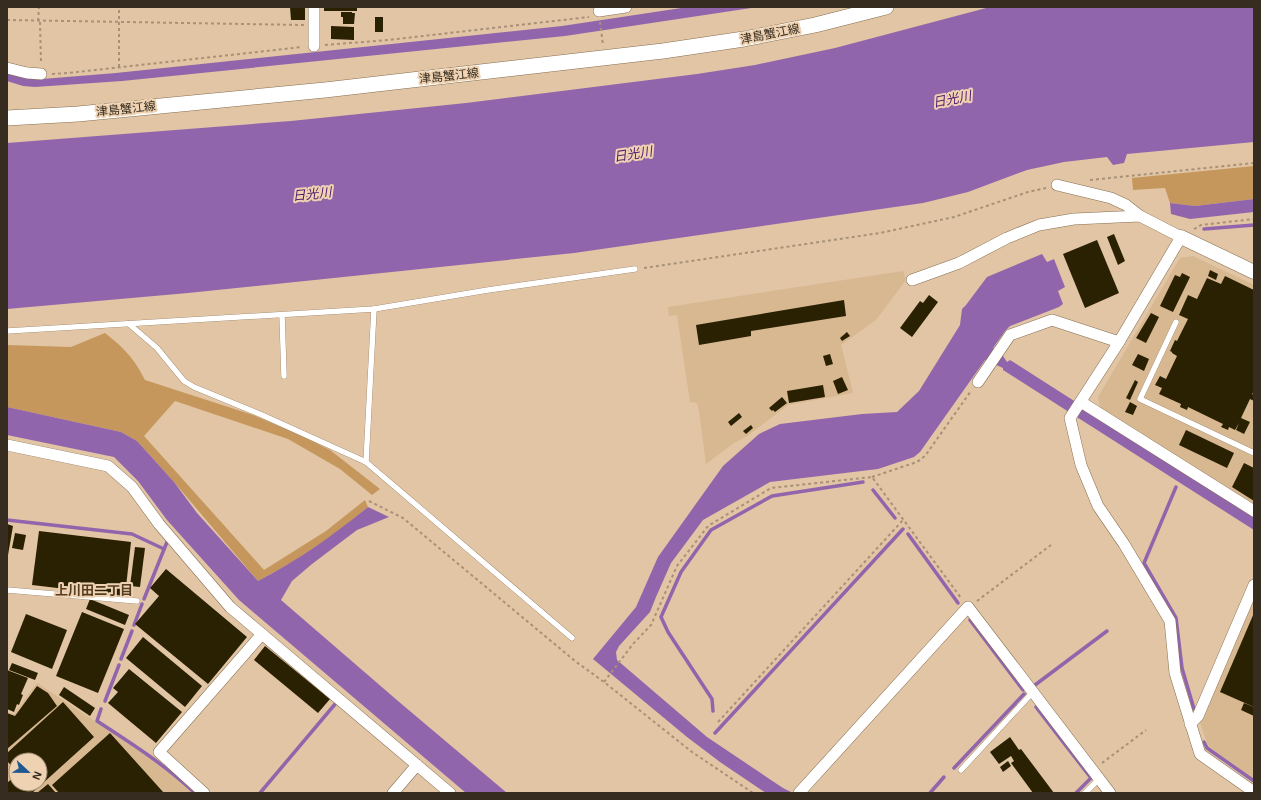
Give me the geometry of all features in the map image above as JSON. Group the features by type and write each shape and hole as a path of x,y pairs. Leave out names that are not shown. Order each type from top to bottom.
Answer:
{"main road":[{"name":"津島蟹江線","path":"7,118 78,114 310,91 663,51 744,40 815,25 886,7"}],"street":[{"path":"314,7 314,46"},
{"path":"599,11 626,7"},
{"path":"7,68 27,73 41,74"},
{"path":"1057,185 1111,198 1126,205 1140,216 1254,272"},
{"path":"912,280 959,263 1007,238 1039,225 1074,219 1140,216"},
{"path":"1181,237 1119,342 1070,418 1081,466 1098,506 1124,544 1170,621 1175,673 1200,754 1254,792"},
{"path":"978,382 1010,335 1052,320 1119,342"},
{"path":"1080,403 1254,511"},
{"path":"7,445 108,466 132,487 159,524 230,607 450,793"},
{"path":"1190,724 1198,716 1254,585"},
{"path":"800,792 968,607 1110,793"},
{"path":"204,793 159,752 262,634"},
{"path":"393,793 417,765"}],"lane":[{"path":"7,331 374,309 488,290 635,269"},
{"path":"366,462 374,309"},
{"path":"282,315 284,376"},
{"path":"1176,322 1140,399 1254,453"},
{"path":"129,324 157,348 184,381 194,387 262,415 366,462 572,638"},
{"path":"7,590 137,601"},
{"path":"961,770 1033,692"},
{"path":"1085,793 1096,775"}],"path":[{"path":"39,7 41,74 68,73 314,46 388,40 599,11 602,38"},
{"path":"119,7 119,67"},
{"path":"7,20 39,22 314,26"},
{"path":"1088,180 1254,163"},
{"path":"635,269 880,233 954,217 1028,192 1057,185"},
{"path":"1181,237 1201,225 1254,219"},
{"path":"604,682 633,644 650,625 677,566 708,526 771,488 872,477 917,462 925,456 978,382"},
{"path":"872,477 968,607 1051,545"},
{"path":"369,502 403,518 575,661 604,682 692,752 753,793"},
{"path":"718,722 903,520"},
{"path":"604,682 608,677"},
{"path":"1096,775 1146,730"}],"shaded area":[{"path":"1254,166 1254,199 1195,206 1170,203 1165,188 1133,190 1132,178"},
{"path":"1193,256 1254,285 1254,506 1101,410 1098,397 1180,258"},
{"path":"903,271 906,280 876,320 841,345 853,393 788,405 747,436 734,443 706,464 697,403 690,402 677,315 669,316 668,307"},
{"path":"105,333 128,354 137,365 145,380 253,415 300,435 330,450 380,489 372,495 340,469 288,439 175,401 144,436 264,570 326,531 365,500 368,507 332,536 291,563 258,581 137,441 121,432 7,407 7,345 71,347"},
{"path":"1254,595 1254,779 1208,746 1200,722"},
{"path":"37,683 131,745 193,793 7,793 7,712 14,714"}],"water":[{"path":"688,7 758,7 565,36 122,81 35,87 23,86 7,81 7,73 42,79 116,73 562,26"},
{"name":"日光川","path":"990,7 1254,7 1254,142 1127,154 1124,163 1113,165 1107,157 1064,162 1027,170 968,192 923,203 574,253 188,293 7,309 7,143 291,121 466,103 697,74 755,65 835,48"},
{"path":"1254,199 1254,212 1190,219 1171,214 1170,203 1195,206"},
{"path":"1042,254 1047,262 1054,259 1065,287 1058,291 1063,304 1059,307 1010,326 993,348 1003,356 1007,362 1010,360 1254,516 1254,530 1003,370 1003,368 985,360 920,452 914,457 878,469 770,482 703,520 671,563 650,612 619,646 616,652 617,660 707,737 783,788 793,793 766,793 720,762 687,737 593,659 636,607 658,557 723,466 759,434 780,424 862,414 897,412 919,391 960,325 962,309 987,277"},
{"path":"7,407 121,432 137,441 174,482 197,513 258,581 315,547 368,507 389,517 357,530 312,564 292,581 281,600 507,793 466,793 239,600 167,520 138,481 114,457 7,435"}],"building":[{"path":"290,7 305,7 305,20 291,20"},
{"path":"324,7 357,7 357,11 324,11"},
{"path":"341,12 355,13 354,24 343,24"},
{"path":"375,17 383,17 383,32 375,32"},
{"path":"331,26 354,27 354,40 331,39"},
{"path":"1114,234 1125,261 1118,265 1107,237"},
{"path":"1097,240 1119,293 1085,308 1063,254"},
{"path":"1210,270 1218,274 1216,280 1208,276"},
{"path":"1182,273 1190,277 1173,312 1160,306 1175,275 1180,277"},
{"path":"1225,276 1254,290 1254,392 1252,394 1254,395 1254,401 1250,399 1241,418 1250,422 1244,434 1236,430 1239,423 1235,430 1229,427 1228,430 1221,427 1223,424 1188,407 1187,410 1180,407 1181,404 1159,394 1162,388 1155,385 1160,376 1166,379 1177,356 1170,351 1188,319 1179,315 1188,295 1197,299 1207,278 1221,284"},
{"path":"929,295 938,302 912,337 900,328 920,301 923,303"},
{"path":"844,300 846,316 751,331 751,336 699,345 696,325"},
{"path":"1151,313 1159,317 1146,343 1136,338"},
{"path":"847,332 850,336 842,341 840,338"},
{"path":"830,354 833,364 826,366 823,356"},
{"path":"1138,354 1149,359 1144,371 1132,365"},
{"path":"842,377 848,390 838,394 833,381"},
{"path":"1135,380 1138,382 1130,400 1126,398"},
{"path":"823,385 825,397 789,403 787,391"},
{"path":"782,397 787,403 775,412 773,410 772,411 769,408"},
{"path":"1130,402 1137,406 1133,415 1125,412"},
{"path":"739,413 742,417 731,426 728,422"},
{"path":"751,425 753,428 746,434 743,431"},
{"path":"1186,430 1234,453 1227,468 1179,445"},
{"path":"1244,463 1254,468 1254,501 1232,487"},
{"path":"7,524 13,526 8,555 7,555"},
{"path":"39,531 131,542 125,596 32,585"},
{"path":"15,533 26,535 23,550 12,548"},
{"path":"135,547 145,548 140,587 130,586"},
{"path":"166,569 247,637 208,684 135,624 159,596 150,588"},
{"path":"90,599 129,615 125,625 86,609"},
{"path":"82,612 124,629 98,693 56,676"},
{"path":"1254,613 1254,707 1220,692"},
{"path":"26,614 67,630 52,669 11,652"},
{"path":"143,637 202,686 185,707 126,658"},
{"path":"265,646 330,699 318,713 254,660"},
{"path":"12,663 38,673 35,680 9,670"},
{"path":"129,669 182,712 156,743 108,703 118,692 113,688"},
{"path":"7,670 28,678 21,694 23,695 19,705 17,704 14,712 7,709"},
{"path":"37,686 48,693 57,706 7,749 7,713 15,716"},
{"path":"64,687 95,708 90,716 59,695"},
{"path":"63,702 94,737 48,779 48,752 8,752"},
{"path":"1244,703 1254,707 1254,716 1241,710"},
{"path":"110,733 164,793 59,793 52,785"},
{"path":"1010,737 1019,750 1021,749 1054,793 1033,793 1011,763 1014,761 1011,756 999,764 990,752"},
{"path":"1008,761 1011,766 1003,772 1000,767"},
{"path":"8,782 8,792 33,792 7,793"},
{"path":"48,784 56,793 37,793 48,792"}],"waterway":[{"path":"1204,229 1254,225"},
{"path":"713,711 712,699 668,632 661,617 681,572 711,530 772,496 863,482"},
{"path":"1176,487 1144,563 1176,618 1182,668 1194,709"},
{"path":"873,490 895,518"},
{"path":"7,520 132,534 164,549"},
{"path":"715,733 903,529"},
{"path":"908,534 958,603"},
{"path":"144,599 167,542"},
{"path":"134,625 142,604"},
{"path":"970,620 1023,690"},
{"path":"121,659 132,631"},
{"path":"1035,685 1107,631"},
{"path":"105,701 119,665"},
{"path":"954,768 1024,694"},
{"path":"260,793 336,703"},
{"path":"1036,707 1091,778 1076,793"},
{"path":"101,709 97,721 160,764 195,793"},
{"path":"1204,742 1207,748 1254,781"},
{"path":"930,793 944,777"}],"district":[{"name":"上川田二丁目","path":"94,590"}]}
